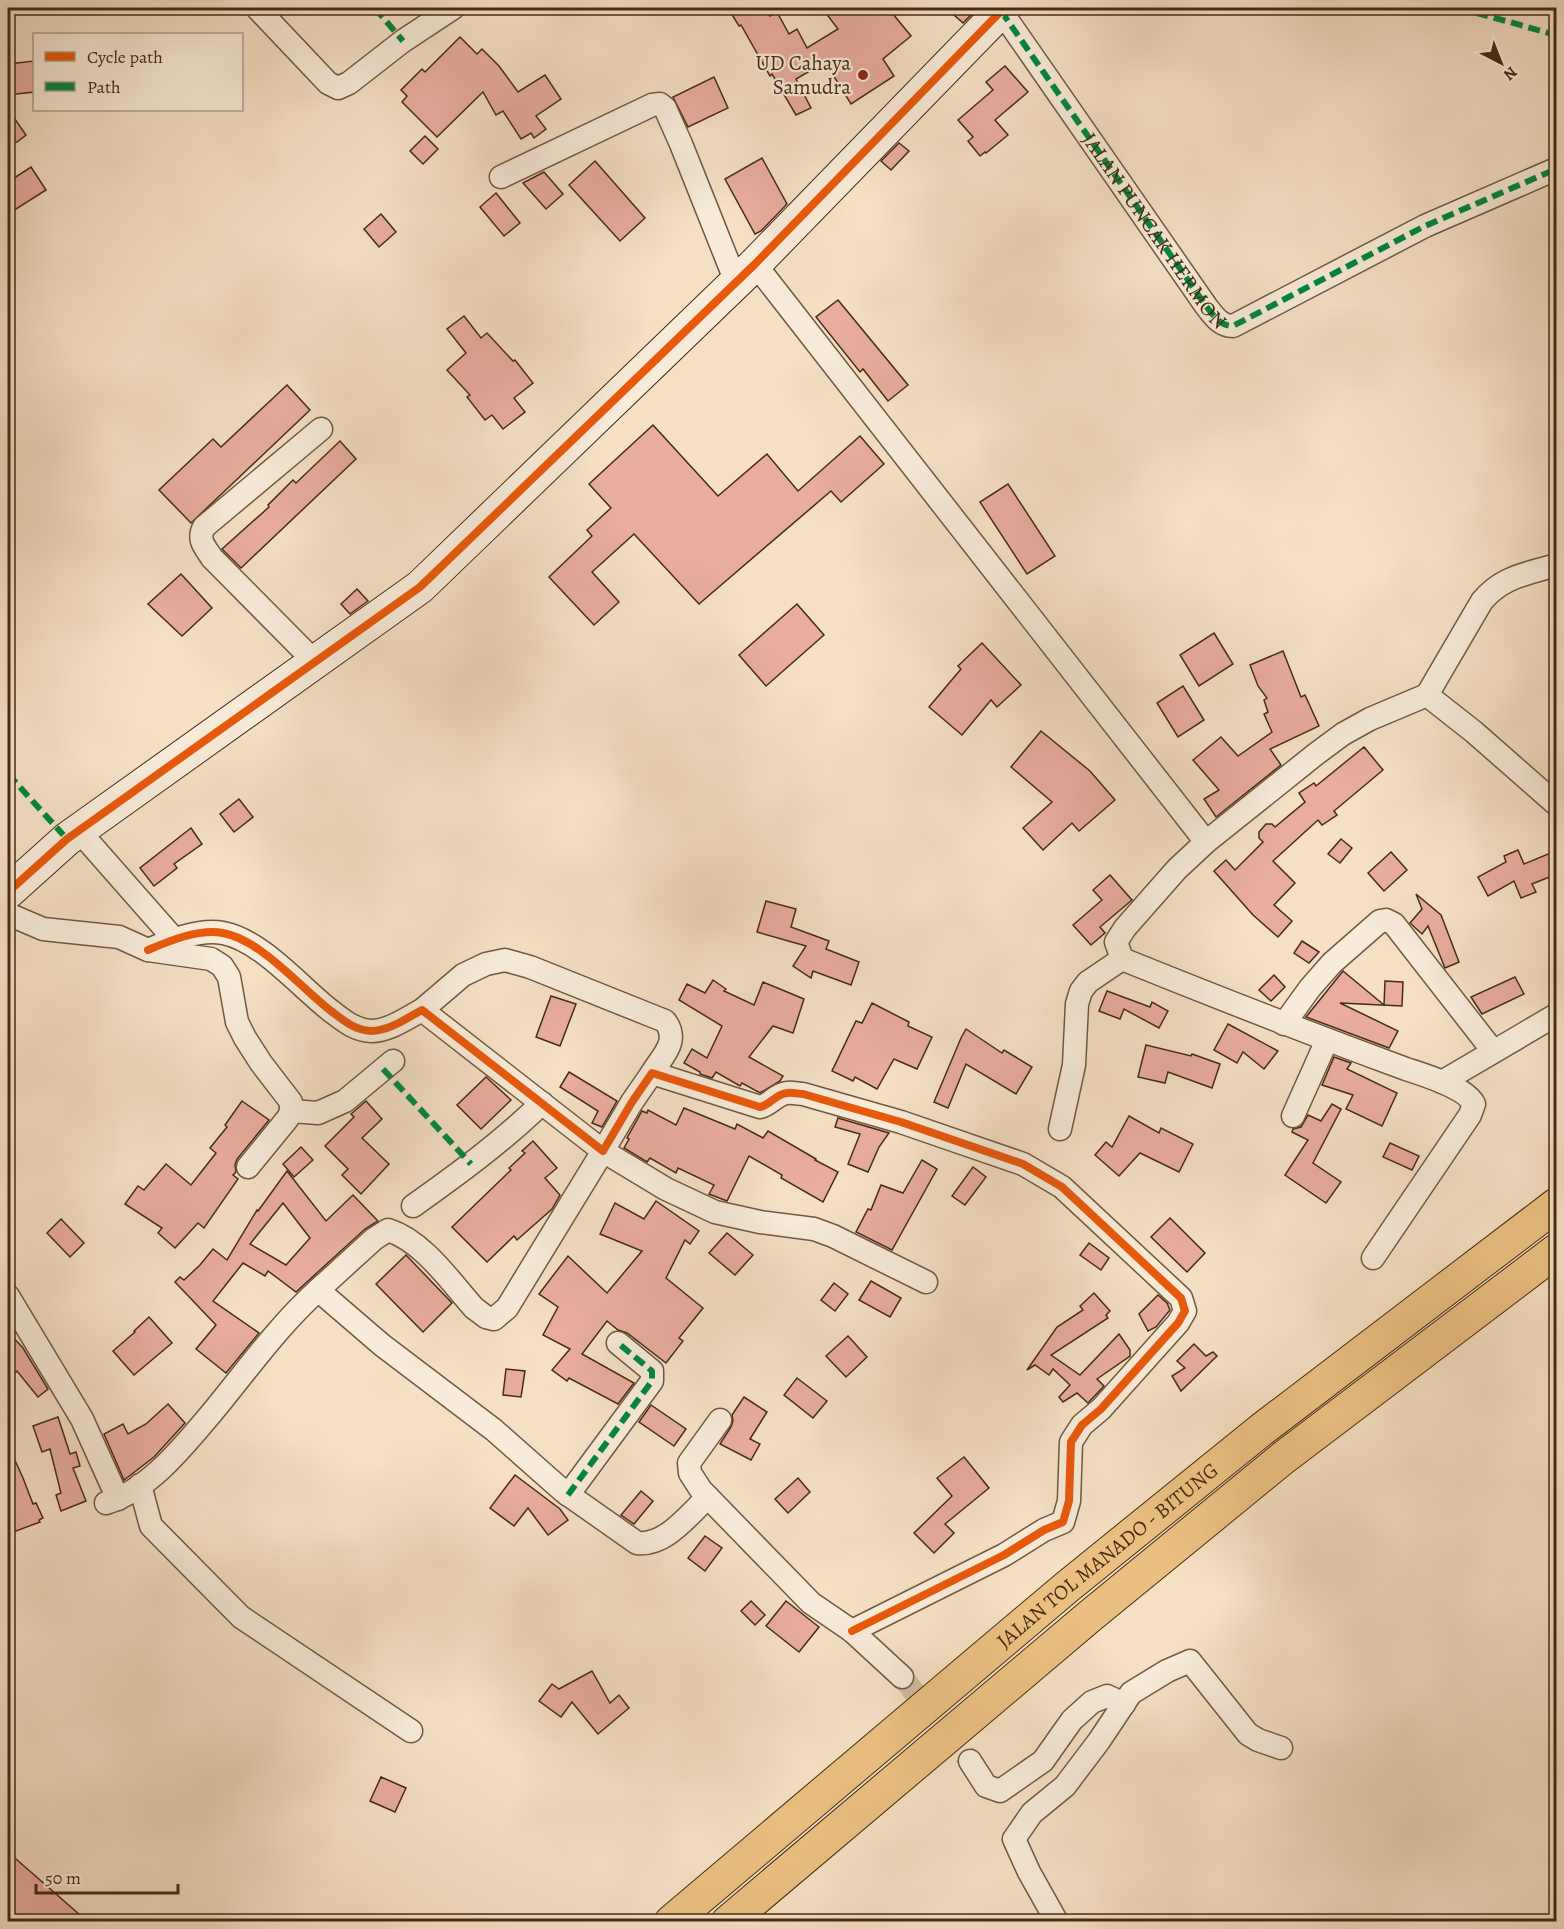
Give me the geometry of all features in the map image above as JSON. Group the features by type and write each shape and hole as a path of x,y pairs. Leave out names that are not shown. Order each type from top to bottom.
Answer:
{"highway":[{"name":"JALAN TOL MANADO - BITUNG","path":"671,1922 1058,1595 1251,1437 1557,1205"},
{"name":"JALAN TOL MANADO - BITUNG","path":"728,1922 1090,1616 1283,1458 1557,1251"}],"street":[{"path":"257,8 328,83 338,88 349,83 403,41 453,8"},
{"path":"8,892 66,839 420,587 745,273 1003,9"},
{"name":"JALAN PUNCAK HERMON","path":"1003,9 1206,306 1219,322 1228,326 1233,326 1425,226 1557,169"},
{"path":"501,177 652,105 660,104 665,108 745,273 1206,842"},
{"path":"316,663 212,558 201,542 200,534 204,527 321,429"},
{"path":"1373,1258 1470,1115 1474,1104 1471,1097 1442,1082 1284,1024 1122,959 1116,942 1125,928 1177,869 1206,842 1343,734 1370,719 1427,695 1482,601 1494,588 1511,579 1557,566"},
{"path":"1427,695 1474,732 1557,804"},
{"path":"79,831 174,939"},
{"path":"8,914 43,929 119,937 148,950 211,959 222,966 228,977 237,1022 261,1063 291,1102 288,1118 248,1167"},
{"path":"1284,1024 1310,988 1332,963 1380,921 1386,920 1394,924 1493,1051"},
{"path":"8,1296 82,1419 112,1501 140,1485 165,1465 191,1438 290,1317 374,1239 388,1230 403,1235 416,1244 474,1308 486,1317 494,1319 507,1308 668,1048 672,1038 672,1030 665,1021 530,967 505,960 486,964 463,975 422,1010 397,1024 373,1031 351,1026 249,941 222,932 174,939 148,950"},
{"path":"1060,1129 1074,1065 1077,1004 1081,991 1088,982 1122,959"},
{"path":"422,1010 603,1151 666,1190 715,1212 760,1222 814,1229 926,1282"},
{"path":"1442,1082 1557,1015"},
{"path":"1293,1116 1327,1040"},
{"path":"291,1111 318,1113 345,1101 393,1061"},
{"path":"652,1073 760,1107 766,1106 780,1095 803,1094 901,1122 1023,1164 1062,1187 1180,1298 1185,1311 1178,1323 1101,1409 1082,1425 1071,1442 1069,1501 1062,1522 1044,1530 1004,1555 852,1631"},
{"path":"413,1206 484,1155 542,1103"},
{"path":"318,1290 382,1345 494,1430 568,1495 637,1543 647,1544 666,1535 708,1497"},
{"path":"568,1495 652,1381 652,1371 618,1343"},
{"path":"720,1420 688,1462 690,1473 708,1497 811,1603 852,1631 902,1677"},
{"path":"140,1485 151,1526 241,1617 411,1731"},
{"path":"1057,1922 1029,1872 1014,1839 1032,1814 1065,1786 1131,1694 1167,1671 1190,1661 1248,1734 1281,1748"},
{"path":"970,1761 986,1786 1000,1791 1042,1761 1072,1720 1092,1702 1107,1696 1124,1704"}],"building":[{"path":"728,8 765,8 770,16 777,12 789,34 797,29 807,48 838,29 822,8 888,8 911,36 883,59 894,76 851,104 825,62 796,79 811,108 796,115 772,74 770,76 741,25 739,26"},
{"path":"946,8 978,8 963,23"},
{"path":"460,37 477,54 482,49 499,66 518,92 545,75 561,99 536,116 546,129 534,138 531,133 521,139 503,111 496,115 483,92 437,137 402,102 407,96 401,90 422,69 425,72"},
{"path":"33,61 33,92 8,95 8,64"},
{"path":"1005,66 1028,92 995,120 1008,135 980,156 968,141 973,137 958,120 993,90 986,82"},
{"path":"714,77 728,108 688,127 673,97"},
{"path":"8,109 26,135 17,142 8,142"},
{"path":"425,136 438,149 423,164 410,151"},
{"path":"899,143 909,151 891,170 881,161"},
{"path":"762,158 787,204 761,231 755,234 725,179"},
{"path":"595,161 645,218 620,241 569,185"},
{"path":"31,167 46,190 13,211 8,202 8,182"},
{"path":"544,172 563,194 546,209 523,183"},
{"path":"496,193 520,223 504,236 480,207"},
{"path":"381,214 396,232 379,247 364,229"},
{"path":"838,300 908,385 888,401 863,369 860,372 816,317"},
{"path":"464,316 481,338 487,333 513,361 515,360 533,383 514,398 525,412 503,429 492,415 485,420 467,397 470,395 447,370 466,353 447,329"},
{"path":"287,385 310,410 191,523 159,490 213,439 221,447"},
{"path":"653,425 718,496 767,454 798,491 860,436 884,464 841,502 831,491 699,604 634,534 592,572 619,602 594,625 549,577 592,536 587,530 611,508 589,484"},
{"path":"340,441 356,459 241,568 222,549 269,507 268,505 293,480 296,483"},
{"path":"1008,484 1055,556 1027,574 980,502"},
{"path":"181,574 212,608 182,636 148,604"},
{"path":"357,589 368,601 350,614 341,604"},
{"path":"797,604 824,635 766,686 739,655"},
{"path":"1214,633 1233,664 1199,686 1180,655"},
{"path":"982,643 1021,685 997,707 991,700 962,735 929,707 961,669 958,666"},
{"path":"1283,651 1301,697 1305,695 1319,726 1270,749 1281,765 1216,817 1204,799 1219,790 1193,760 1221,737 1238,756 1272,732 1264,714 1268,712 1264,700 1267,698 1258,686 1250,665"},
{"path":"1183,686 1204,720 1178,737 1157,703"},
{"path":"1041,731 1090,771 1115,800 1079,831 1072,823 1043,850 1023,828 1052,802 1011,767"},
{"path":"1364,747 1383,770 1334,811 1337,815 1322,825 1318,820 1273,861 1295,883 1274,905 1292,921 1278,937 1253,915 1214,871 1226,860 1235,870 1263,842 1259,838 1259,832 1266,824 1272,824 1275,827 1305,802 1299,793 1314,783 1316,786"},
{"path":"239,799 253,817 234,832 220,814"},
{"path":"191,828 202,844 174,864 177,868 154,886 140,868"},
{"path":"1341,839 1352,848 1340,863 1328,854"},
{"path":"1518,850 1524,864 1553,852 1557,861 1557,874 1532,884 1536,892 1521,898 1514,881 1488,896 1478,877 1506,862 1504,856"},
{"path":"1391,852 1407,870 1384,891 1368,873"},
{"path":"1110,875 1132,900 1100,927 1105,933 1091,945 1073,925 1102,900 1093,890"},
{"path":"1416,894 1441,915 1459,962 1445,968 1428,926 1422,934 1410,923 1422,909"},
{"path":"766,901 796,909 791,927 829,941 826,949 859,962 851,985 813,971 811,978 793,966 806,946 757,932"},
{"path":"1302,941 1319,952 1309,963 1294,953"},
{"path":"1343,971 1384,1005 1385,981 1403,982 1402,1006 1340,1003 1398,1031 1389,1048 1306,1017"},
{"path":"1274,975 1285,987 1271,1001 1259,990"},
{"path":"1515,977 1524,994 1482,1014 1471,997"},
{"path":"713,980 726,989 724,991 754,1005 763,982 804,999 793,1033 773,1026 749,1057 783,1076 780,1081 760,1093 742,1083 740,1086 716,1072 712,1078 700,1074 684,1063 692,1049 707,1058 722,1026 679,1000 687,984 705,993"},
{"path":"1107,991 1150,1007 1152,1002 1168,1011 1159,1028 1124,1009 1120,1019 1099,1011"},
{"path":"551,996 576,1004 560,1046 536,1037"},
{"path":"872,1003 909,1022 908,1026 932,1037 917,1069 894,1059 877,1089 855,1077 853,1081 832,1071 856,1021 862,1023"},
{"path":"1228,1024 1278,1051 1264,1069 1243,1052 1237,1063 1214,1050"},
{"path":"966,1029 1002,1053 1004,1050 1032,1067 1016,1094 966,1064 948,1108 934,1102"},
{"path":"1146,1045 1191,1056 1192,1054 1220,1064 1212,1088 1168,1072 1165,1083 1138,1077"},
{"path":"1334,1057 1351,1063 1347,1069 1397,1093 1382,1126 1346,1109 1353,1095 1322,1085"},
{"path":"569,1072 617,1101 602,1127 592,1123 598,1111 560,1087"},
{"path":"486,1077 511,1100 481,1129 457,1105"},
{"path":"242,1101 269,1120 237,1159 236,1172 233,1175 238,1179 204,1228 198,1223 175,1248 158,1233 162,1228 125,1204 138,1186 144,1190 166,1164 191,1185 216,1153 210,1148 227,1127 225,1125"},
{"path":"366,1101 382,1119 362,1138 389,1164 361,1194 342,1175 348,1169 325,1146 354,1117 351,1114"},
{"path":"1332,1104 1341,1109 1313,1163 1341,1182 1326,1203 1285,1175 1308,1140 1292,1132 1293,1129 1301,1127 1308,1115 1321,1121"},
{"path":"684,1108 735,1129 737,1124 763,1138 768,1131 838,1172 823,1202 749,1156 727,1201 709,1194 714,1185 678,1168 676,1173 650,1158 647,1162 624,1148 642,1111 647,1113 648,1110 676,1125"},
{"path":"1129,1116 1159,1133 1161,1128 1193,1144 1179,1172 1140,1153 1119,1176 1095,1155 1106,1142 1112,1147"},
{"path":"838,1118 889,1133 879,1147 868,1172 848,1164 860,1134 835,1127"},
{"path":"533,1141 557,1168 545,1178 560,1195 552,1209 517,1240 514,1236 487,1262 452,1227 511,1170 509,1168 525,1153 522,1151"},
{"path":"1390,1143 1419,1156 1412,1170 1383,1157"},
{"path":"301,1147 313,1160 294,1177 283,1164"},
{"path":"922,1160 937,1169 892,1250 856,1232 868,1209 871,1210 881,1185 903,1193"},
{"path":"973,1167 986,1177 965,1205 952,1196"},
{"path":"287,1171 326,1221 353,1195 378,1221 365,1229 296,1292 268,1271 265,1276 243,1263 213,1301 259,1333 226,1373 196,1349 216,1325 175,1282 180,1277 184,1280 213,1249 227,1260","holes":["283,1203 310,1238 286,1265 250,1244"]},
{"path":"656,1201 699,1231 690,1244 685,1240 666,1278 703,1308 679,1338 683,1341 666,1363 627,1333 618,1330 607,1321 582,1354 634,1383 618,1404 569,1378 567,1381 552,1370 570,1349 543,1335 558,1307 539,1294 568,1256 607,1293 642,1251 600,1234 615,1203 644,1219"},
{"path":"1170,1218 1205,1253 1187,1272 1151,1237"},
{"path":"61,1219 84,1243 70,1257 47,1233"},
{"path":"727,1233 753,1255 735,1275 709,1253"},
{"path":"1089,1243 1109,1258 1101,1270 1080,1255"},
{"path":"406,1255 452,1303 423,1332 376,1284"},
{"path":"871,1281 901,1298 890,1317 859,1300"},
{"path":"834,1283 848,1294 835,1311 821,1300"},
{"path":"1094,1293 1110,1311 1106,1315 1108,1318 1051,1355 1080,1375 1119,1334 1130,1350 1130,1356 1097,1379 1104,1386 1088,1403 1077,1393 1063,1402 1059,1397 1070,1385 1053,1369 1049,1375 1035,1365 1027,1370 1057,1327 1083,1310 1080,1306"},
{"path":"1158,1295 1167,1303 1170,1310 1156,1327 1148,1331 1139,1314"},
{"path":"149,1317 172,1343 134,1375 113,1351"},
{"path":"8,1332 23,1348 48,1389 38,1397 17,1371 8,1380"},
{"path":"848,1336 867,1357 846,1377 826,1356"},
{"path":"1194,1344 1206,1356 1213,1352 1217,1356 1181,1391 1172,1376 1185,1368 1177,1361"},
{"path":"506,1369 525,1371 521,1397 503,1395"},
{"path":"797,1378 827,1401 813,1418 784,1395"},
{"path":"744,1397 767,1412 750,1439 760,1444 751,1460 720,1444 731,1427 732,1415"},
{"path":"168,1404 185,1423 154,1457 124,1480 104,1434 123,1424 128,1434 146,1424"},
{"path":"651,1405 686,1429 674,1446 639,1422"},
{"path":"58,1417 70,1454 76,1452 80,1466 73,1468 86,1501 61,1511 56,1495 61,1493 50,1449 42,1452 33,1426"},
{"path":"8,1445 33,1504 36,1503 43,1518 39,1520 40,1522 8,1534"},
{"path":"964,1457 989,1488 945,1524 954,1533 934,1553 914,1533 952,1496 937,1478"},
{"path":"515,1475 560,1509 568,1520 548,1535 528,1508 514,1526 490,1508"},
{"path":"798,1478 810,1492 788,1513 775,1499"},
{"path":"641,1491 653,1501 634,1524 621,1515"},
{"path":"705,1536 722,1548 705,1571 688,1558"},
{"path":"751,1601 765,1615 755,1625 741,1611"},
{"path":"786,1601 819,1627 799,1652 766,1626"},
{"path":"592,1671 610,1703 619,1695 629,1708 598,1734 572,1702 561,1717 539,1701 552,1684 559,1689"},
{"path":"381,1777 406,1788 395,1812 370,1801"},
{"path":"8,1852 88,1922 8,1922"}],"tunnel":[{"path":"902,1677 970,1761"}],"marked path":[{"path":"375,8 403,41"},
{"path":"1459,8 1556,35"},
{"path":"1001,11 1206,306 1218,320 1228,326 1233,326 1425,226 1556,169"},
{"path":"8,774 67,839"},
{"path":"383,1069 471,1164"},
{"path":"568,1495 652,1381 652,1371 618,1343"}],"cycle path":[{"path":"8,892 67,839 420,587 755,264 1004,8"},
{"path":"148,950 195,934 223,933 237,937 266,954 331,1011 359,1029 371,1031 384,1029 422,1010 603,1151 652,1073 760,1107 783,1094 803,1094 901,1122 1023,1164 1062,1187 1181,1298 1185,1311 1178,1323 1101,1409 1082,1425 1071,1442 1069,1501 1063,1522 1044,1530 1004,1555 852,1631"}],"place":[{"name":"UD Cahaya Samudra","path":"863,75"}]}
